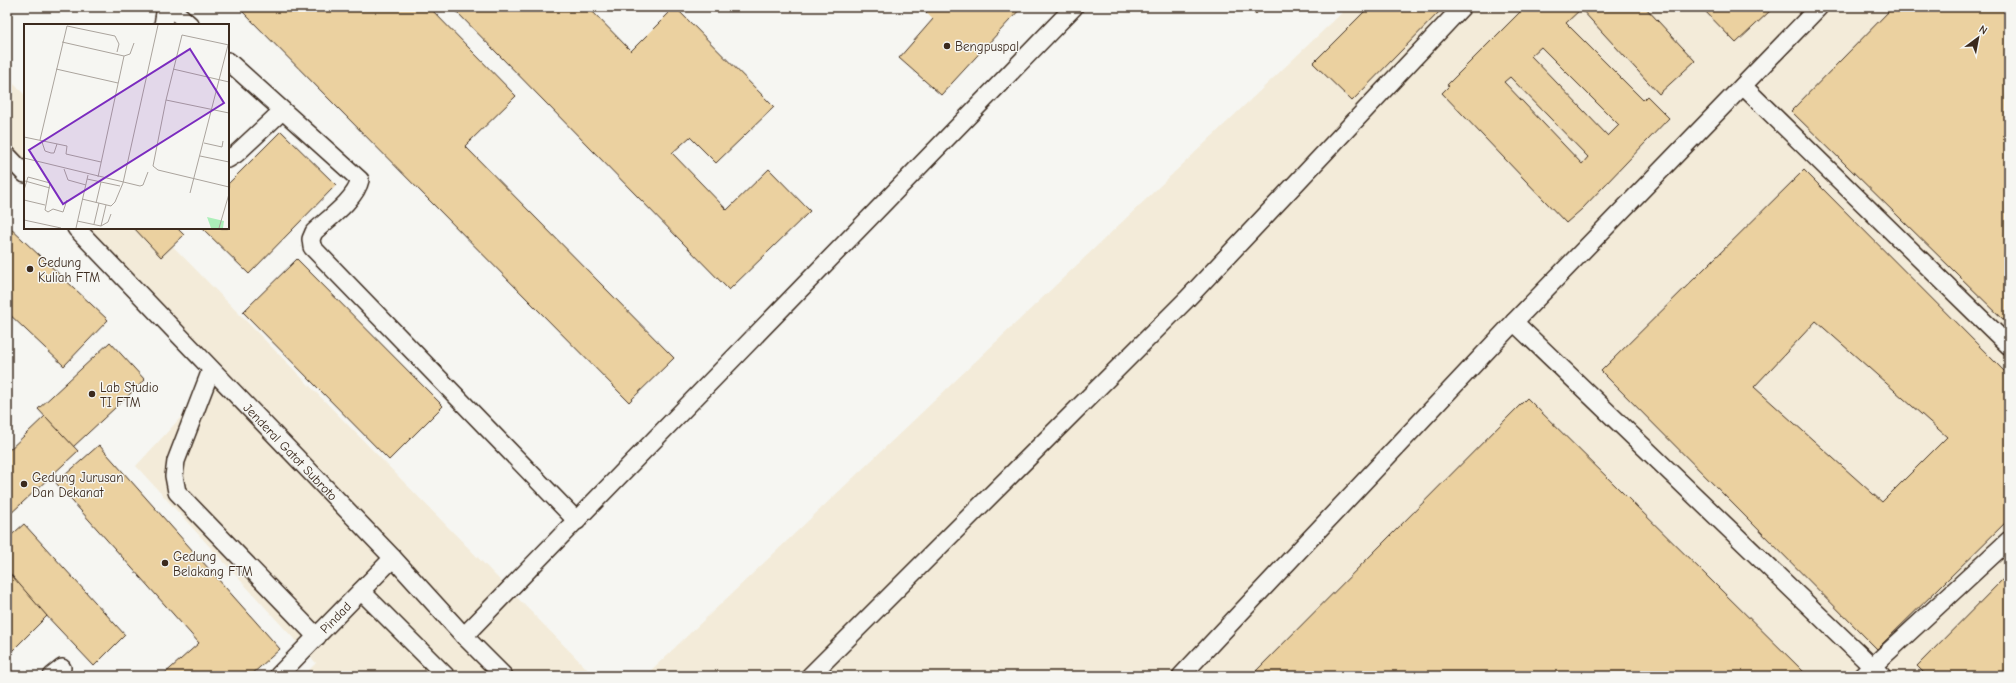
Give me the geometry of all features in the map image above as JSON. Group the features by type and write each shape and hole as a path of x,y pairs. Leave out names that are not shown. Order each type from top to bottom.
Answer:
{"lane":[{"path":"163,24 166,7"},
{"path":"170,7 189,24"},
{"path":"464,636 1074,7"},
{"path":"810,676 1187,299 1462,7"},
{"path":"1181,676 1514,322 1819,7"},
{"path":"229,61 282,111 360,180 358,188 351,197 314,232 311,239 312,247 577,521"},
{"path":"1743,86 2009,346"},
{"path":"229,158 236,154 282,111"},
{"path":"7,155 24,173"},
{"name":"Jenderal Gatot Subroto","path":"77,229 393,558 464,636 504,676"},
{"path":"1514,322 1872,673 2009,540"},
{"path":"211,370 176,461 174,476 177,492 317,638"},
{"name":"Pindad","path":"278,676 317,638 393,558"},
{"path":"361,591 446,676"}],"shaded area":[{"path":"1348,7 2009,7 2009,676 645,676"},
{"path":"7,77 24,94 24,184 7,167"},
{"path":"69,229 156,229 594,676 303,676 316,663 136,466 217,378"}],"building":[{"path":"238,7 429,7 516,96 465,146 674,358 629,402"},
{"path":"452,7 588,7 631,51 675,7 774,107 716,163 690,137 672,153 727,210 769,169 810,211 729,290"},
{"name":"Bengpuspal","path":"921,7 1022,7 941,95 899,58 933,19"},
{"path":"1249,7 1262,7 1256,14"},
{"path":"1369,7 1444,7 1352,101 1313,63"},
{"path":"1525,7 1645,7 1695,61 1659,94 1581,9 1566,23 1643,100 1647,96 1669,118 1582,209 1566,223 1442,93 1449,86 1447,85","holes":["1541,47 1619,125 1608,136 1531,56","1510,77 1588,157 1582,164 1504,82"]},
{"path":"1701,7 1768,7 1771,10 1736,43"},
{"path":"1893,7 2009,7 2009,325 1791,111"},
{"path":"281,131 336,185 249,274 203,229 229,229 229,183"},
{"path":"1804,170 2009,376 2009,519 1877,649 1601,371","holes":["1816,321 1947,437 1882,502 1754,387"]},
{"name":"Gedung Kuliah FTM","path":"7,225 108,320 64,366 7,312"},
{"path":"135,229 178,229 184,235 161,257"},
{"path":"297,259 443,406 389,460 243,312"},
{"name":"Lab Studio TI FTM","path":"110,342 145,380 73,447 38,409"},
{"path":"1527,398 1808,676 1251,676"},
{"name":"Gedung Jurusan Dan Dekanat","path":"45,416 78,451 7,517 7,452"},
{"name":"Gedung Belakang FTM","path":"99,445 280,649 250,676 162,676 199,643 56,483"},
{"path":"24,524 125,635 94,666 7,574 7,539"},
{"path":"7,570 47,616 7,656"},
{"path":"2009,573 2009,676 1927,676 1917,666"}],"place":[{"name":"Bengpuspal","path":"947,46"},
{"name":"Gedung Kuliah FTM","path":"30,269"},
{"name":"Lab Studio TI FTM","path":"92,394"},
{"name":"Gedung Jurusan Dan Dekanat","path":"24,484"},
{"name":"Gedung Belakang FTM","path":"165,563"}]}
